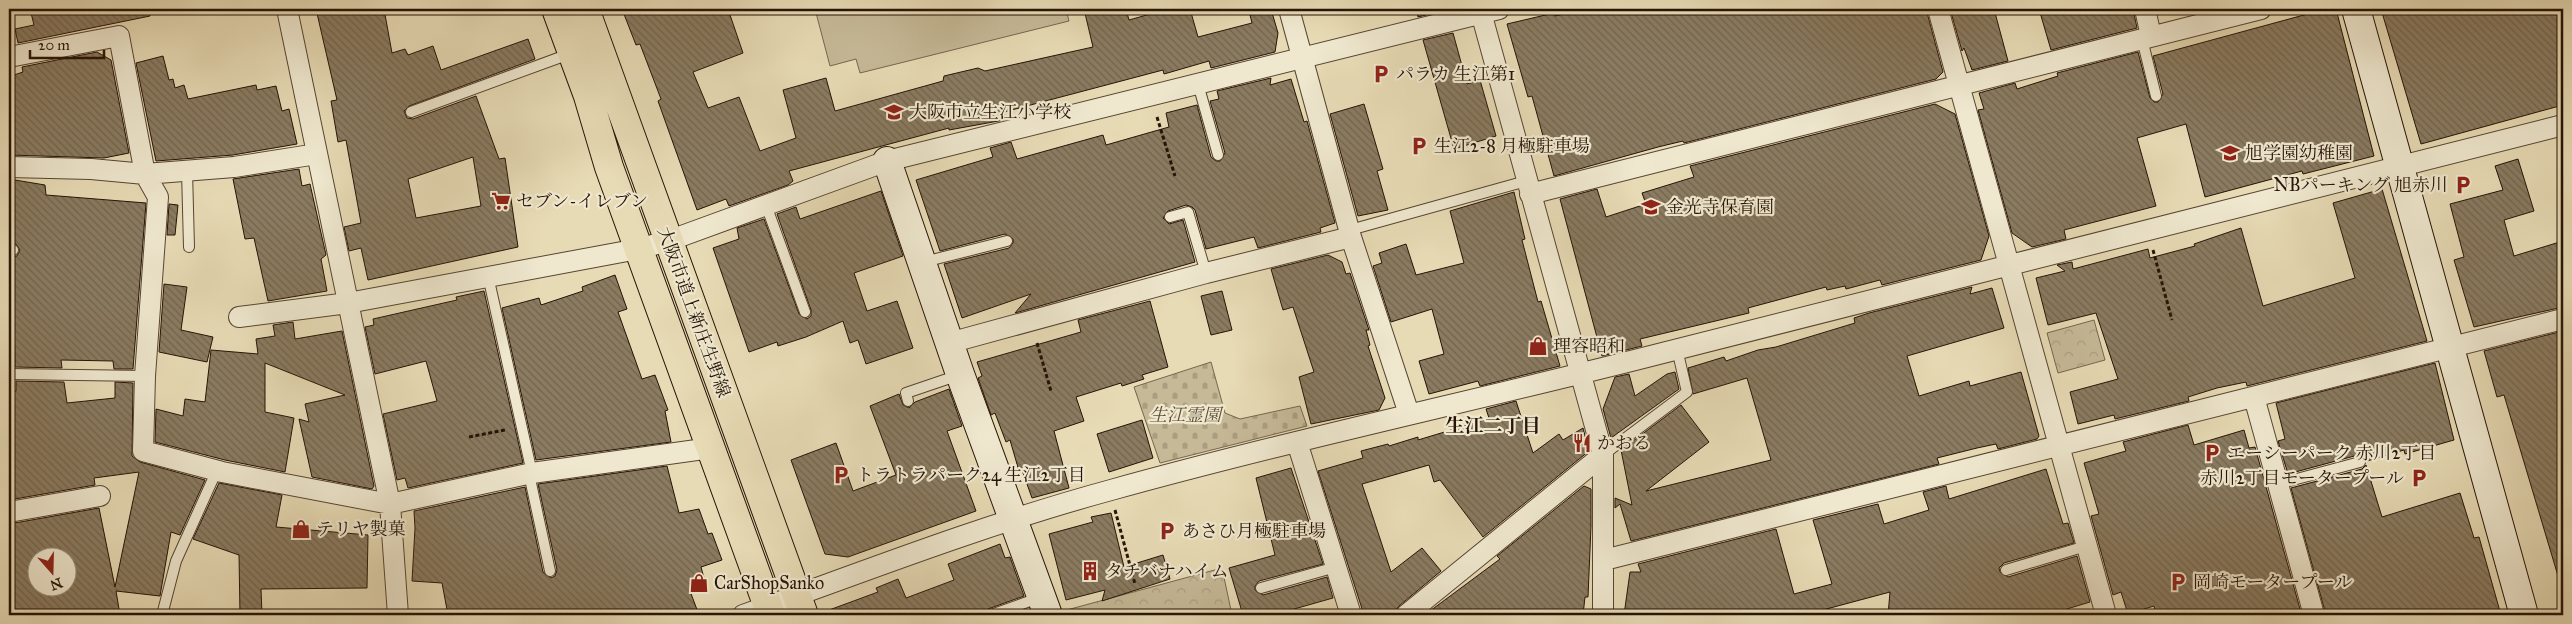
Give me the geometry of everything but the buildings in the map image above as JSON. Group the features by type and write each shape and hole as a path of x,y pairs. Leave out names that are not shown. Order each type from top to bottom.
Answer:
{"main road":[{"name":"大阪市道上新庄生野線","path":"556,9 588,96 609,167 711,448 761,612"},
{"name":"大阪市道上新庄生野線","path":"585,9 801,606"}],"street":[{"path":"287,9 390,504 398,615"},
{"path":"1289,9 1350,233 1409,414"},
{"path":"1938,9 2106,615"},
{"path":"2145,9 2147,37"},
{"path":"1528,188 1960,86 2261,9"},
{"path":"2356,9 2524,615"},
{"path":"239,317 348,303 638,249 668,241 887,161 1150,97 1487,10 1528,188 1603,455 1603,615"},
{"path":"9,57 119,36 145,174 158,197 145,376 142,451 217,470 390,504 531,474 711,448"},
{"path":"761,612 801,606 959,535 1110,490 1409,414 1580,374 2563,125"},
{"path":"9,167 91,169 145,174 234,167 317,154"},
{"path":"887,161 960,374 1044,606"},
{"path":"950,343 1350,233"},
{"path":"1604,560 2563,319"},
{"path":"2254,397 2314,615"},
{"path":"1296,442 1351,615"},
{"path":"1406,615 1603,455"},
{"path":"9,512 100,496"}],"lane":[{"path":"2147,37 2156,96"},
{"path":"411,112 572,53"},
{"path":"1198,84 1218,155"},
{"path":"187,170 189,247"},
{"path":"1350,233 1528,188"},
{"path":"766,205 805,312"},
{"path":"1170,218 1188,212 1206,273"},
{"path":"921,262 1008,241"},
{"path":"488,276 523,426 550,571"},
{"path":"1603,455 1688,392 1677,349"},
{"path":"9,374 145,376"},
{"path":"908,401 906,394 960,374"},
{"path":"2278,484 2360,462"},
{"path":"162,615 176,561 217,470"},
{"path":"2006,570 2086,546"},
{"path":"1261,588 1336,567"},
{"path":"991,615 1044,606"}],"path":[{"path":"1150,97 1175,176"},
{"path":"2148,230 2172,320"},
{"path":"1030,320 1051,391"},
{"path":"469,437 523,426"},
{"path":"1110,490 1135,584"}],"green space":[{"path":"815,9 1066,9 1069,21 860,73 856,59 830,66"},
{"path":"2094,320 2105,360 2058,373 2047,333"},
{"name":"生江霊園","path":"1211,362 1225,413 1240,419 1300,406 1307,426 1160,463 1134,387"},
{"path":"1222,568 1232,615 1065,615 1063,611"}],"place":[{"name":"パラカ 生江第1","path":"1381,74"},
{"name":"大阪市立生江小学校","path":"894,112"},
{"name":"生江2-8 月極駐車場","path":"1419,146"},
{"name":"旭学園幼稚園","path":"2230,153"},
{"name":"NBパーキング 旭赤川","path":"2463,185"},
{"name":"セブン-イレブン","path":"501,201"},
{"name":"金光寺保育園","path":"1651,207"},
{"name":"理容昭和","path":"1538,346"},
{"name":"かおる","path":"1582,443"},
{"name":"エーシーパーク 赤川2丁目","path":"2212,453"},
{"name":"トラトラパーク24 生江2丁目","path":"841,475"},
{"name":"赤川2丁目モータープール","path":"2419,478"},
{"name":"テリヤ製菓","path":"301,529"},
{"name":"あさひ月極駐車場","path":"1167,531"},
{"name":"タチバナハイム","path":"1090,571"},
{"name":"岡崎モータープール","path":"2178,582"},
{"name":"CarShopSanko","path":"699,583"}],"district":[{"name":"生江二丁目","path":"1493,425"}]}
